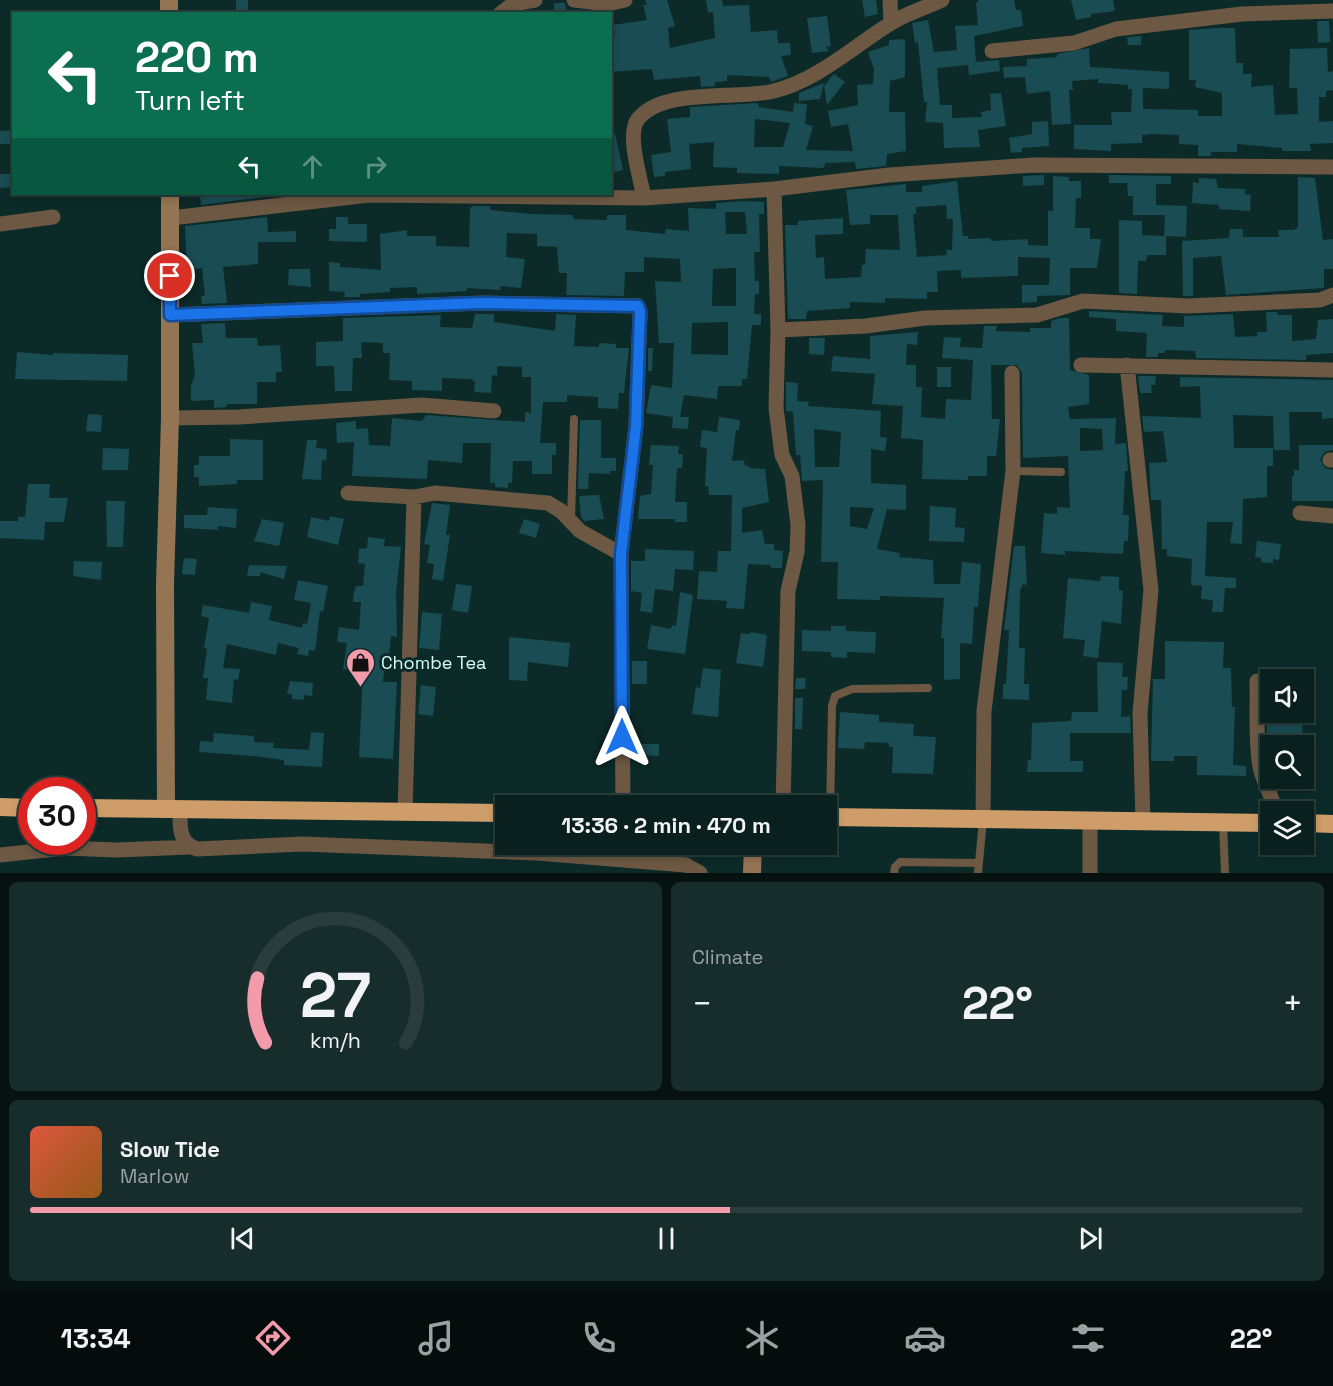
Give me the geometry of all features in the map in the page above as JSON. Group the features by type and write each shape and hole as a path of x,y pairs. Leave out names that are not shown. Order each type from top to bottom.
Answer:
{"highway":[{"path":"0,809 18,808"},
{"path":"96,808 495,813"},
{"path":"837,817 1260,823"},
{"path":"1314,824 1333,824"}],"street":[{"path":"503,12 513,4 535,0"},
{"path":"574,0 608,4 625,0"},
{"path":"890,0 891,23"},
{"path":"644,198 633,136 637,120 647,110 685,99 773,91 793,84 841,58 891,23 942,0"},
{"path":"992,51 1074,43 1116,29 1242,14 1333,11"},
{"path":"171,218 369,195 644,198 774,189 889,175 1034,165 1333,167"},
{"path":"774,189 778,330 776,408 782,455 792,476 798,525 796,552 788,591 783,795"},
{"path":"170,195 170,418 165,584 173,809 181,835 190,847"},
{"path":"0,224 53,217"},
{"path":"778,330 866,326 925,318 1037,315 1083,302 1232,305 1320,300 1333,295"},
{"path":"170,315 482,303 638,306 640,312 636,426 621,554 623,795"},
{"path":"1081,364 1333,370"},
{"path":"1127,365 1151,590 1140,712 1143,822"},
{"path":"983,820 984,711 1013,471 1012,373"},
{"path":"170,418 239,417 422,405 494,411"},
{"path":"348,493 414,497 435,493 548,503 561,511 571,524 621,554"},
{"path":"405,812 414,497"},
{"path":"1300,513 1333,516"},
{"path":"1257,681 1260,765 1268,791 1274,801"},
{"path":"1090,821 1090,873"},
{"path":"0,855 65,848 132,850 190,847 206,849 302,844 537,853 686,865 700,873"},
{"path":"752,873 753,855"}],"lane":[{"path":"571,524 574,419"},
{"path":"1013,471 1062,472"},
{"path":"829,795 832,706 835,696 852,689 928,688"},
{"path":"978,873 983,820"},
{"path":"1223,823 1225,873"},
{"path":"894,873 900,862 978,863"}],"building":[{"path":"236,0 248,0 248,12 236,12"},
{"path":"645,0 667,0 675,26 668,28 670,48 715,38 713,12 708,13 706,0 722,0 723,6 749,5 751,32 777,30 778,43 790,43 791,55 781,56 788,76 771,82 769,77 727,75 727,81 715,82 715,86 701,87 700,76 654,80 652,69 612,72 612,36 615,36 613,25 647,20 643,5 647,5"},
{"path":"862,0 876,0 878,14 865,17"},
{"path":"979,0 1014,0 1016,10 1021,10 1023,26 974,36 976,62 999,60 1000,71 969,75 968,65 937,68 940,105 952,105 952,118 982,117 981,112 991,110 990,94 1001,93 1006,126 978,130 980,147 944,148 943,123 925,122 927,102 924,102 918,42 915,43 912,23 928,20 934,52 957,50 955,26 978,25 976,3"},
{"path":"1071,0 1113,0 1115,11 1091,14 1091,17 1076,20"},
{"path":"554,3 565,3 567,12 554,12"},
{"path":"827,16 831,46 826,47 829,51 812,53 807,18"},
{"path":"1317,21 1329,21 1330,42 1318,43"},
{"path":"1235,28 1236,63 1243,63 1243,74 1252,74 1251,87 1273,85 1275,115 1298,114 1297,88 1289,88 1290,49 1327,48 1328,72 1333,71 1333,90 1326,91 1326,97 1319,97 1319,122 1333,121 1333,143 1310,144 1311,151 1282,151 1282,148 1237,144 1237,152 1211,152 1211,156 1198,156 1198,145 1179,144 1179,135 1151,134 1142,135 1142,143 1111,144 1111,151 1074,149 1074,125 1112,125 1111,112 1131,112 1132,89 1128,89 1128,85 1098,83 1098,79 1072,81 1073,90 1069,90 1071,124 1052,125 1050,91 1027,94 1025,77 1004,78 1003,67 1027,66 1027,59 1057,57 1057,54 1089,48 1090,67 1169,72 1169,89 1143,88 1143,109 1198,110 1198,116 1222,116 1222,93 1195,87 1196,80 1189,80 1189,30"},
{"path":"1141,36 1141,45 1128,45 1127,37"},
{"path":"905,39 905,77 890,81 889,112 905,112 906,151 887,154 886,166 856,169 855,162 825,163 824,168 779,166 779,174 737,173 737,168 713,167 714,142 689,144 691,169 665,172 665,176 654,177 651,155 671,152 667,119 690,117 690,107 758,103 759,107 793,112 794,103 807,104 805,124 813,126 806,150 853,151 848,124 831,127 828,111 858,105 857,85 873,84 874,69 868,52 889,45 889,40","holes":["755,119 790,123 783,147 754,147"]},
{"path":"834,74 845,82 827,105 824,86"},
{"path":"824,83 820,99 799,101 799,93"},
{"path":"1048,121 1049,146 1022,148 1022,152 1011,153 1009,138 1032,134 1032,122"},
{"path":"12,130 12,144 0,144 0,131"},
{"path":"612,134 615,134 623,170 612,173"},
{"path":"0,174 12,174 12,187 0,188"},
{"path":"1044,175 1044,185 1023,186 1023,176"},
{"path":"1109,175 1171,176 1171,184 1156,184 1156,205 1187,206 1186,237 1166,236 1166,255 1147,255 1146,261 1138,261 1137,294 1119,293 1119,220 1142,221 1142,235 1164,236 1165,215 1133,215 1133,196 1128,196 1127,183 1109,183"},
{"path":"1053,176 1069,177 1069,181 1081,181 1081,198 1076,198 1075,228 1090,228 1090,239 1101,239 1097,268 1070,268 1070,295 1037,296 1037,302 1022,303 1022,285 1049,285 1050,258 1018,257 1018,276 961,278 961,270 937,271 938,292 927,292 927,299 885,298 885,303 850,302 850,308 807,311 806,319 788,319 785,225 798,225 798,221 843,218 843,234 815,235 816,258 824,257 825,279 861,277 862,265 865,265 866,249 900,250 898,215 870,215 870,224 850,225 846,190 906,184 906,192 922,192 922,186 957,181 963,236 968,236 968,239 991,238 991,241 1028,239 1028,245 1048,246 1048,211 1053,211","holes":["946,205 947,219 953,219 952,250 946,250 947,255 917,257 913,214 916,214 916,207"]},
{"path":"1298,177 1315,178 1323,240 1333,239 1333,269 1324,269 1324,288 1226,295 1221,256 1193,258 1193,296 1183,296 1182,241 1229,238 1230,229 1243,229 1243,237 1279,237 1278,230 1294,230 1298,227"},
{"path":"1199,178 1216,179 1218,188 1245,189 1245,194 1251,195 1250,211 1219,209 1219,205 1192,203 1193,182 1199,183"},
{"path":"200,195 264,195 264,197 201,205"},
{"path":"764,202 764,214 759,214 760,252 754,252 755,281 759,281 759,294 755,294 754,314 761,314 761,325 752,325 747,379 742,379 742,386 718,386 717,399 684,395 680,417 689,417 688,429 672,428 673,417 646,413 651,385 672,388 674,343 659,343 655,281 681,282 680,259 644,257 644,272 625,272 624,296 566,295 567,273 559,273 557,247 537,246 537,234 507,233 506,257 525,259 521,288 501,286 500,290 467,288 467,291 417,294 417,287 390,288 390,292 360,294 360,297 344,297 345,292 329,291 329,262 340,263 340,267 381,270 380,234 407,230 407,236 436,236 436,246 469,247 470,208 473,206 490,206 490,210 532,214 573,215 573,219 607,220 607,215 626,215 626,230 665,234 666,229 689,231 688,208 716,209 716,203","holes":["725,212 745,212 747,234 726,234","736,268 736,306 712,306 713,269","728,322 728,355 691,354 692,323"]},
{"path":"267,217 268,232 296,231 296,242 258,242 258,264 223,267 227,303 202,304 201,296 205,296 202,268 187,270 185,226"},
{"path":"336,217 348,217 348,224 367,224 367,242 329,241 329,229 336,229"},
{"path":"289,269 310,269 311,287 288,285"},
{"path":"1089,311 1163,315 1162,326 1184,327 1184,316 1233,314 1235,337 1257,336 1257,332 1267,332 1266,312 1277,312 1277,315 1292,315 1292,341 1316,339 1318,320 1333,319 1333,353 1306,355 1306,360 1196,358 1195,351 1165,350 1165,353 1158,353 1158,357 1146,357 1147,333 1116,331 1116,319 1089,317"},
{"path":"475,314 494,314 494,322 555,331 556,314 576,315 574,346 599,347 599,343 616,344 616,348 629,348 624,393 619,393 618,409 598,408 598,397 567,395 567,402 543,402 540,443 556,443 556,455 552,455 552,474 532,474 532,461 513,461 512,483 508,483 508,488 495,487 495,483 490,483 491,443 463,443 462,463 428,460 427,479 352,476 354,442 337,443 336,423 356,421 356,429 368,428 369,445 390,446 392,418 422,421 426,415 525,422 525,412 531,413 531,377 522,377 522,367 497,366 497,376 492,375 491,393 474,392 475,382 471,379 442,378 442,391 412,390 412,381 389,380 390,353 383,353 383,343 361,342 362,358 353,358 352,391 335,391 334,366 316,366 316,342 343,341 343,318 441,315 440,327 472,328"},
{"path":"1069,318 1070,370 1089,375 1089,404 1068,407 1070,419 1116,418 1115,444 1126,443 1128,471 1125,471 1123,515 1129,515 1128,541 1124,541 1123,554 1065,551 1065,555 1041,553 1044,513 1057,514 1057,507 1070,508 1068,456 1023,458 1022,373 1017,365 991,365 992,419 1000,419 996,456 987,456 987,476 968,476 968,480 922,479 923,440 901,438 903,406 872,404 875,374 831,371 833,356 870,359 870,336 918,332 917,345 907,344 906,365 916,365 916,387 922,387 921,417 945,419 946,399 971,400 973,360 942,358 944,337 961,338 960,347 982,348 984,326 997,326 996,331 1030,332 1030,328 1051,328 1051,321","holes":["1080,428 1102,429 1103,450 1080,451"]},
{"path":"225,323 226,338 257,338 258,346 280,345 282,372 276,372 276,382 257,382 257,404 227,404 227,407 214,408 214,400 191,401 191,386 195,375 192,343 203,343 201,324"},
{"path":"809,338 825,338 824,355 809,354"},
{"path":"648,348 653,348 652,371 648,371"},
{"path":"17,352 53,355 53,353 128,355 127,381 15,379"},
{"path":"937,367 951,367 951,387 937,387"},
{"path":"1138,376 1156,376 1155,385 1151,385 1152,393 1140,393"},
{"path":"1180,377 1333,380 1333,418 1322,419 1322,412 1289,412 1290,450 1274,450 1273,416 1233,415 1234,448 1273,448 1273,466 1267,466 1267,497 1243,499 1242,544 1230,543 1233,522 1207,522 1205,576 1236,578 1236,588 1225,588 1223,612 1212,612 1213,600 1201,599 1202,586 1191,585 1192,559 1167,556 1167,549 1162,549 1161,500 1151,500 1149,463 1167,462 1163,431 1144,432 1142,416 1201,418 1200,386 1180,387"},
{"path":"786,382 798,383 797,401 809,402 808,406 881,411 880,437 887,438 885,451 871,449 871,483 906,485 906,510 887,509 877,549 900,553 899,557 933,560 934,584 960,584 962,562 981,564 978,607 974,607 972,644 960,643 960,679 944,680 944,638 941,638 944,598 880,596 880,600 837,599 838,562 821,562 823,480 802,481 800,455 796,455 793,412 786,411","holes":["814,429 841,432 839,467 815,467","850,507 874,508 867,529 850,526"]},
{"path":"88,414 102,415 101,432 86,431"},
{"path":"719,417 740,420 739,430 736,430 732,461 744,460 745,466 748,465 749,468 765,469 769,502 742,508 742,533 762,530 765,544 774,544 774,550 783,551 782,568 748,564 744,609 726,608 727,601 697,599 699,571 717,572 718,551 731,551 732,495 709,495 708,486 705,486 707,448 700,447 702,430 717,432"},
{"path":"580,420 601,420 601,458 616,458 616,471 610,471 610,474 589,473 588,489 578,489"},
{"path":"230,439 263,440 263,480 237,480 237,484 199,486 199,477 194,477 194,465 199,465 199,456 230,456"},
{"path":"307,440 317,440 316,448 327,449 326,461 322,460 321,480 302,479"},
{"path":"651,445 679,446 678,454 683,454 682,468 677,468 675,502 687,502 687,522 675,522 675,519 638,519 640,496 651,494 653,465 649,465"},
{"path":"1299,445 1333,445 1333,450 1325,452 1320,459 1325,468 1333,470 1333,501 1292,501 1292,476 1294,476 1294,470 1299,470"},
{"path":"103,448 129,449 128,470 102,470"},
{"path":"28,484 50,484 49,498 68,498 64,522 45,522 44,540 0,538 0,521 18,521 18,517 25,517"},
{"path":"599,495 604,519 584,521 581,517 579,496"},
{"path":"106,501 125,501 123,547 107,547"},
{"path":"432,503 450,505 446,535 450,535 443,581 432,579 434,564 427,563 430,545 424,544"},
{"path":"930,506 956,508 955,527 965,528 964,542 929,541"},
{"path":"208,507 237,509 236,528 218,526 218,530 184,528 184,515 207,515"},
{"path":"330,516 344,519 338,545 307,537 311,517 329,521"},
{"path":"262,519 284,523 279,546 254,541"},
{"path":"524,519 540,524 536,538 519,533"},
{"path":"368,537 385,539 384,546 401,547 396,592 397,637 391,636 383,682 397,682 393,759 359,757 363,672 343,669 347,643 337,642 339,627 359,630 361,602 353,602 356,586 363,586 365,564 358,563 359,549 367,548"},
{"path":"1257,541 1281,544 1279,560 1273,559 1273,563 1261,562 1261,558 1255,557"},
{"path":"1014,546 1025,546 1027,585 1023,584 1020,590 1019,648 1025,648 1024,684 1029,684 1029,700 1003,699 1009,630 1004,630"},
{"path":"645,549 694,551 693,570 675,569 673,591 655,589 652,613 640,611 642,593 631,591 631,561 645,561"},
{"path":"184,558 197,559 195,575 182,574"},
{"path":"74,561 102,562 101,580 73,576"},
{"path":"249,565 287,566 284,579 260,572 260,576 247,576"},
{"path":"1101,576 1119,577 1119,590 1123,591 1121,624 1102,621 1098,658 1083,656 1085,640 1063,638 1068,578 1100,581"},
{"path":"298,580 328,586 323,612 320,611 315,651 309,650 308,656 297,654 299,648 278,643 276,655 227,644 223,668 240,669 238,680 234,679 232,703 206,700 208,678 203,678 207,649 204,648 209,618 201,616 203,605 249,613 251,602 272,606 269,620 302,628 303,623 307,624 311,603 294,600"},
{"path":"456,584 472,586 468,613 452,610"},
{"path":"680,592 693,595 685,654 647,649 651,625 671,629 672,625 676,626"},
{"path":"422,612 442,614 439,650 419,648"},
{"path":"831,626 846,626 846,631 876,632 875,653 847,652 847,658 831,657 831,652 802,651 802,630 831,631"},
{"path":"751,632 767,635 763,667 736,663 741,633 750,634"},
{"path":"509,637 570,643 568,667 528,662 527,681 509,680"},
{"path":"1165,641 1224,642 1223,668 1231,668 1232,707 1235,707 1233,765 1246,766 1246,776 1197,775 1197,756 1174,756 1174,761 1151,761 1153,679 1165,679"},
{"path":"632,661 647,661 647,684 632,684"},
{"path":"1097,662 1123,663 1122,677 1128,677 1127,690 1122,690 1121,717 1130,716 1131,733 1070,733 1070,761 1083,761 1083,772 1027,772 1028,760 1031,760 1032,723 1071,721 1072,712 1098,712"},
{"path":"703,668 721,670 718,717 692,714 696,687 700,688"},
{"path":"796,678 806,678 805,689 795,689"},
{"path":"290,681 313,683 312,696 304,695 304,700 292,699 292,694 287,694"},
{"path":"421,685 436,687 433,716 418,714"},
{"path":"795,698 803,698 802,729 795,729"},
{"path":"840,712 879,715 879,722 914,724 913,736 936,737 933,774 892,773 893,747 889,747 889,743 865,742 864,749 838,748"},
{"path":"1267,723 1302,723 1303,735 1267,735"},
{"path":"311,732 324,733 322,767 284,765 284,760 254,756 199,752 200,741 213,742 214,733 254,736 254,742 274,743 273,748 309,750"},
{"path":"632,744 659,744 659,756 632,755"}],"place":[{"name":"Chombe Tea","path":"360,688"}],"route":[{"path":"170,276 170,315 482,303 631,304 638,306 640,312 636,426 621,554 622,737"}]}
